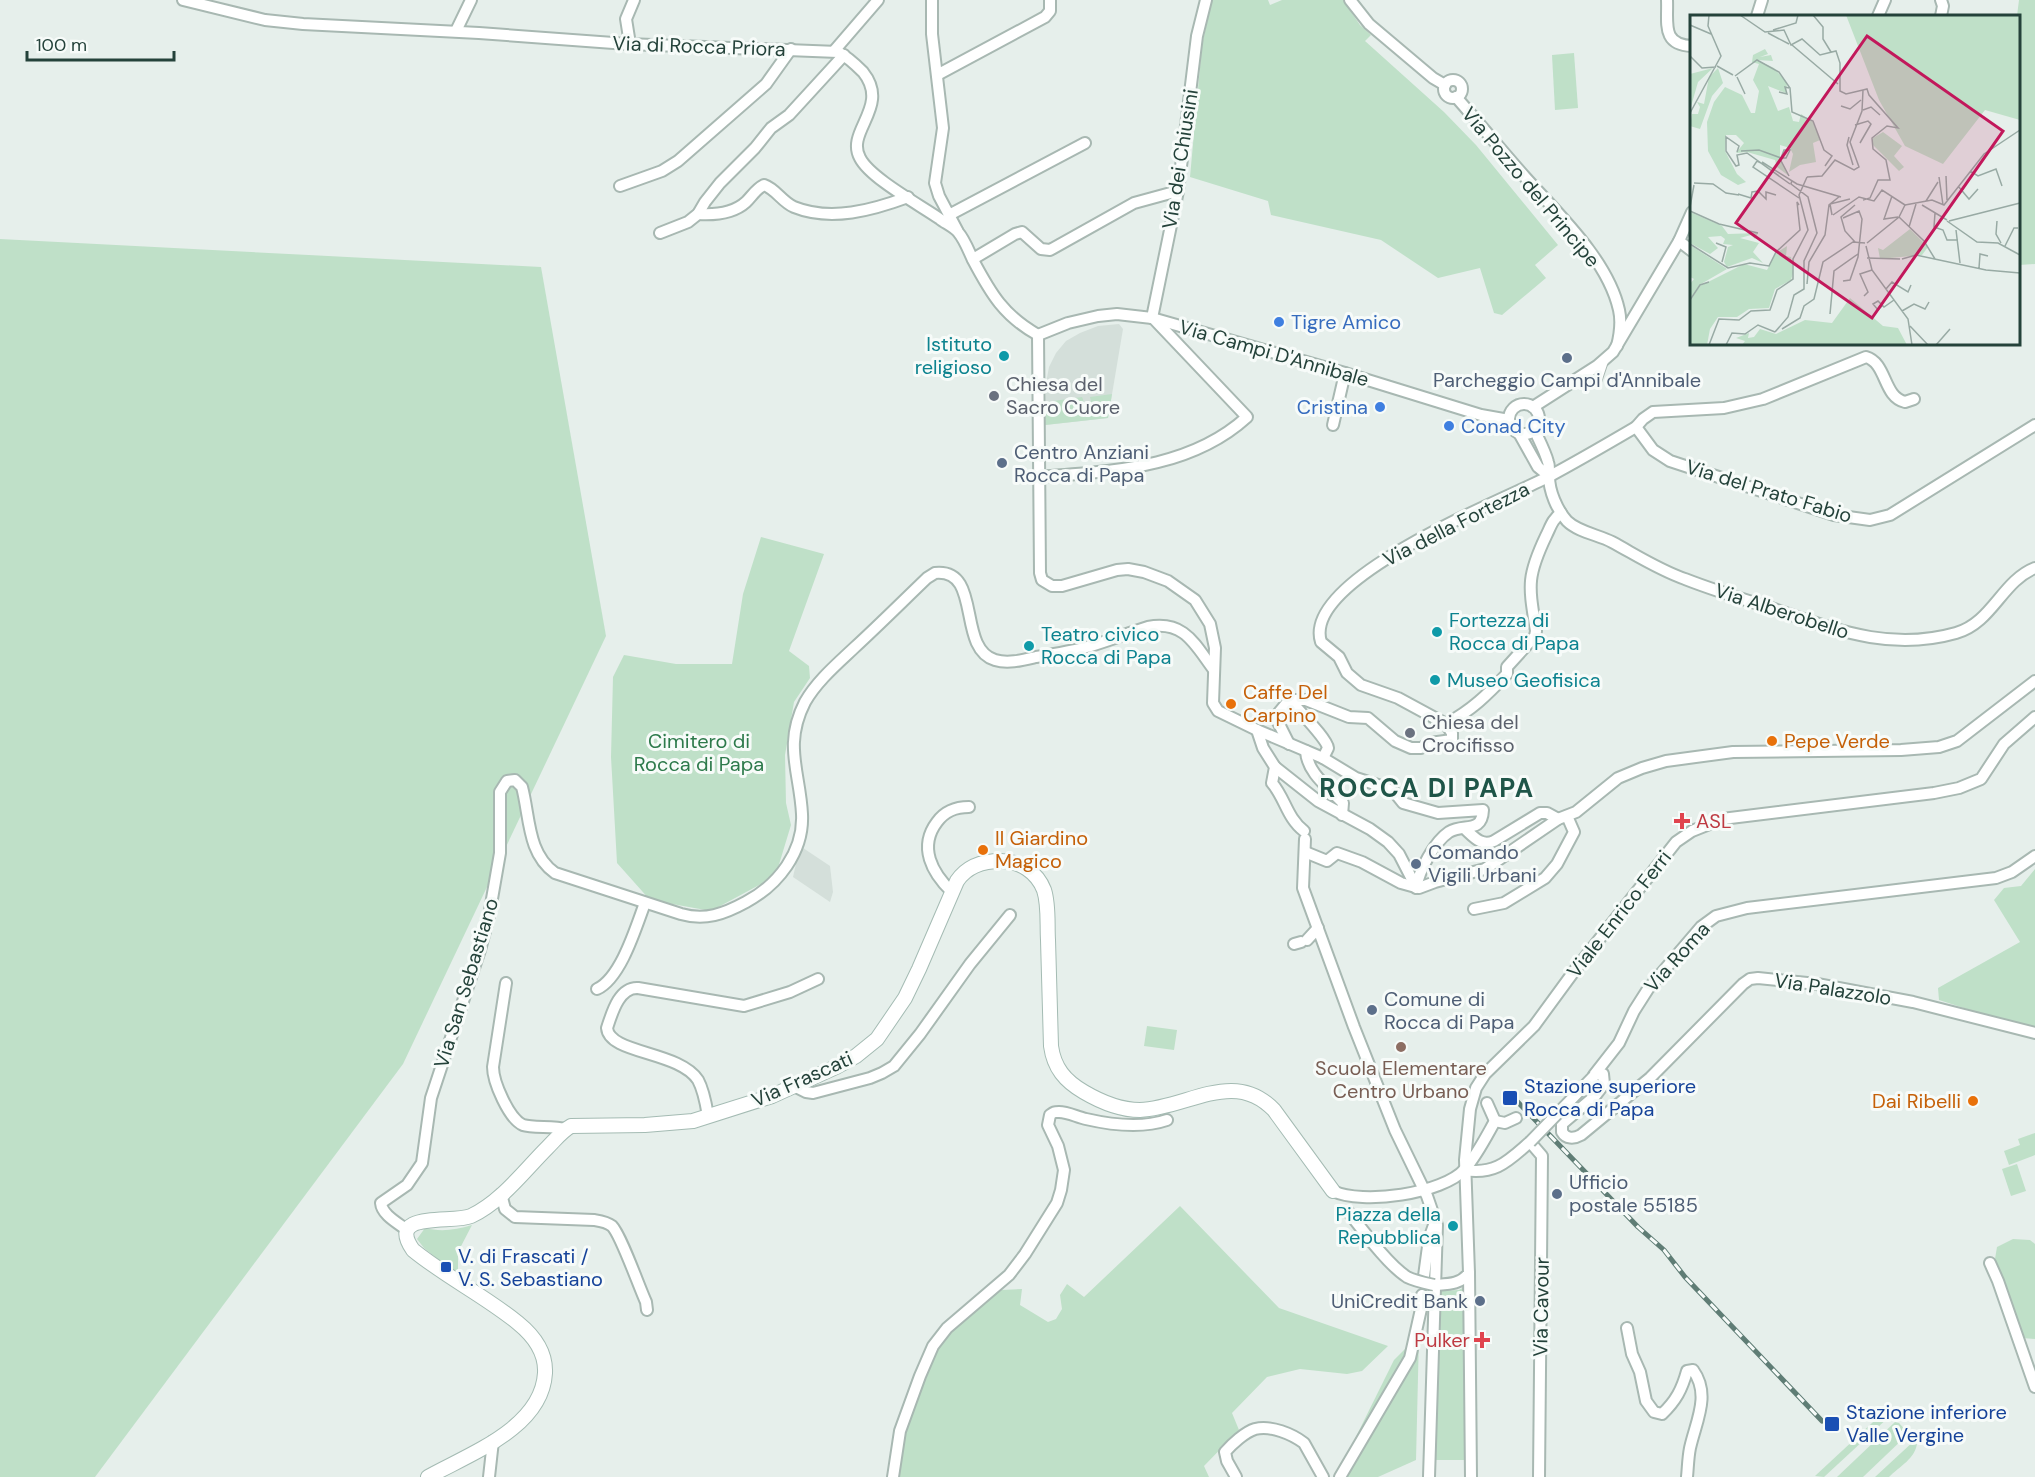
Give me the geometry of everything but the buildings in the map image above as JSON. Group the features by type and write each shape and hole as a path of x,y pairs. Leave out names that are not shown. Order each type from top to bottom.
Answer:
{"main road":[{"name":"Via Frascati","path":"566,1129 573,1125 645,1125 693,1121 772,1096 853,1059 877,1039 900,1006 915,980 957,881 967,870 977,865 1007,862 1021,865 1029,870 1044,889 1051,1046 1056,1067 1069,1082 1100,1100 1130,1109 1143,1110 1174,1105 1225,1090 1250,1093 1274,1110 1333,1191"},
{"path":"428,1477 493,1441 520,1422 535,1405 543,1387 544,1357 535,1341 520,1325 413,1250 408,1241 407,1230 411,1225 419,1222 468,1217 481,1210 501,1194 566,1129"}],"street":[{"name":"Via di Rocca Priora","path":"183,0 251,17 287,23 630,44 791,49 839,53"},
{"path":"456,32 471,0"},
{"path":"630,44 626,19 634,0"},
{"path":"660,233 688,222 698,214 720,183 755,148 771,128 789,115 878,0"},
{"path":"932,0 932,28 942,133 935,183 949,215 990,291 1003,310 1015,321 1038,335 1040,573 1043,581 1052,586 1062,586 1125,569 1144,572 1168,581 1195,600 1205,614 1214,636 1213,703 1218,711 1323,758 1352,777 1384,787 1395,793 1403,803 1432,812 1483,810 1481,822 1452,831 1443,837 1421,870 1416,888"},
{"path":"937,75 1045,17 1050,11 1050,0"},
{"name":"Via dei Chiusini","path":"1152,318 1178,191 1198,32 1206,0"},
{"name":"Via Pozzo del Principe","path":"1350,0 1369,24 1433,78 1445,85 1445,94 1456,97 1563,220 1600,268 1616,299 1621,326 1617,346"},
{"path":"1667,0 1669,35 1677,44 1690,46"},
{"path":"1757,15 1762,0"},
{"path":"1878,15 1885,0"},
{"path":"1941,0 1943,6 1941,15"},
{"path":"620,186 662,171 678,161 766,84 791,49"},
{"path":"839,53 855,64 865,75 872,90 872,104 857,145 859,156 871,171 958,232"},
{"path":"949,215 1084,143"},
{"path":"698,214 716,213 738,207 764,185 795,207 824,213 847,213 869,209 908,197"},
{"path":"973,259 1022,232 1041,249 1050,250 1134,203 1178,191"},
{"path":"1533,407 1604,361 1617,346 1679,241 1690,216"},
{"path":"1679,241 1690,249"},
{"name":"Via Campi D'Annibale","path":"1038,335 1068,323 1098,316 1117,314 1152,318 1345,373 1481,415 1509,420"},
{"path":"1039,477 1127,469 1167,460 1224,436 1247,417 1152,318"},
{"name":"Via della Fortezza","path":"1448,726 1398,698 1364,687 1356,682 1347,673 1339,657 1323,645 1320,638 1320,627 1326,610 1346,588 1401,548 1549,476 1636,427 1653,412 1713,409 1755,401 1866,357 1875,362 1896,399 1905,402 1914,399"},
{"path":"1597,382 1604,361"},
{"path":"1333,425 1345,373"},
{"path":"1519,433 1527,433 1537,424 1538,415 1533,407 1524,404 1516,406 1510,412 1509,420 1538,467 1549,476"},
{"name":"Via del Prato Fabio","path":"1636,427 1653,450 1670,461 1826,513 1870,520 1890,515 2035,425"},
{"path":"1289,744 1277,719 1281,709 1292,702 1306,700 1349,717 1368,718 1395,741 1418,749 1433,743 1452,740 1452,733 1448,726 1479,703 1507,674 1507,667 1536,633 1530,591 1531,574 1549,525 1561,513 1554,497 1548,461 1534,429"},
{"name":"Via Alberobello","path":"1561,513 1573,526 1604,538 1684,579 1843,632 1880,640 1920,639 1949,635 1968,628 1986,615 2019,577 2035,568"},
{"name":"Via San Sebastiano","path":"407,1230 385,1213 381,1208 381,1203 407,1185 422,1163 431,1098 488,921 499,860 500,795 505,783 512,779 522,787 535,849 548,867 568,878 645,903 697,918 714,916 762,892 783,872 794,853 802,825 802,810 793,745 806,701 828,673 927,578 935,573 949,576 963,587 975,639 984,653 992,659 1014,661 1070,651 1148,627 1160,626 1174,628 1185,633 1214,670"},
{"path":"1305,852 1327,861 1336,853 1362,862 1396,881 1416,888 1422,887 1485,869 1563,818 1618,778 1642,768 1674,759 1733,752 1901,750 1939,747 1957,741 2035,681"},
{"path":"1292,702 1326,741 1328,748 1323,758"},
{"name":"Viale Enrico Ferri","path":"1464,1170 1470,1109 1481,1079 1538,1022 1575,970 1676,842 1692,831 1722,819 1934,794 1965,786 1983,776 2004,744 2035,717"},
{"path":"1257,730 1263,748 1275,767 1313,797 1370,829 1392,846 1399,854 1416,888"},
{"path":"1306,751 1310,767 1327,789 1343,803 1342,815"},
{"path":"1275,767 1272,783 1290,817 1305,835 1303,888 1389,1116 1436,1222 1429,1477"},
{"path":"952,892 940,879 930,862 928,838 935,824 944,815 953,809 969,807"},
{"path":"1464,828 1479,842 1486,844 1494,842 1540,813 1563,818 1573,826 1573,835 1557,864 1548,874 1504,903 1474,909"},
{"name":"Via Roma","path":"1464,1170 1488,1171 1497,1168 1530,1142 1594,1076 1619,1043 1634,1011 1648,989 1701,927 1716,916 1747,908 1996,878 2012,872 2035,856"},
{"path":"597,989 608,982 614,973 632,937 645,903"},
{"path":"794,1086 813,1093 870,1078 891,1068 920,1034 970,964 1010,915"},
{"path":"1301,942 1318,928"},
{"name":"Via Palazzolo","path":"1594,1076 1603,1074 1605,1084 1595,1096 1562,1124 1562,1132 1568,1137 1574,1138 1581,1135 1637,1089 1735,992 1747,981 1755,978 1816,984 1895,998 2035,1033"},
{"path":"708,1116 702,1089 692,1073 665,1058 620,1045 610,1038 607,1028 622,994 629,988 638,988 744,1006 790,992 818,979"},
{"path":"506,983 493,1067 496,1086 512,1115 520,1123 528,1126 552,1126 566,1129"},
{"path":"1487,1102 1495,1122"},
{"path":"893,1477 900,1431 933,1346 947,1328 1009,1275 1057,1203 1064,1170 1059,1149 1048,1125 1050,1115 1062,1112 1096,1121 1138,1125 1155,1124 1167,1120"},
{"path":"1495,1122 1505,1123 1516,1118"},
{"path":"1333,1191 1348,1196 1363,1197 1435,1188 1464,1170 1495,1122"},
{"name":"Via Cavour","path":"1530,1142 1539,1151 1542,1160 1539,1477"},
{"path":"1464,1170 1469,1273 1471,1477"},
{"path":"1333,1191 1384,1255 1403,1274 1414,1280 1434,1285 1454,1284 1463,1280 1469,1273"},
{"path":"501,1194 505,1209 515,1217 594,1220 612,1227 646,1302 647,1310"},
{"path":"1424,1276 1429,1239 1436,1222"},
{"path":"1990,1263 2035,1387"},
{"path":"1340,1477 1410,1358 1422,1295"},
{"path":"1627,1328 1646,1401 1654,1412 1662,1414 1673,1404 1682,1390 1687,1371 1693,1370 1700,1379 1702,1403 1690,1449 1687,1477"},
{"path":"1236,1477 1225,1458 1225,1452 1257,1428 1277,1430 1300,1439 1321,1473"},
{"path":"489,1477 493,1441"}],"shaded area":[{"path":"1119,324 1123,329 1108,418 1045,425 1046,383 1049,367 1056,353 1066,341 1080,333 1098,326"},
{"path":"800,846 830,866 833,892 830,902 793,877"}],"green space":[{"path":"1212,0 1268,0 1270,5 1282,0 1343,0 1360,25 1371,35 1365,41 1444,112 1476,145 1558,245 1535,265 1546,278 1502,315 1494,313 1480,268 1438,278 1381,240 1271,215 1268,201 1190,177 1202,45"},
{"path":"2019,0 2035,0 2035,264 2020,265 2020,15 2017,15"},
{"path":"1574,53 1578,108 1555,110 1552,55"},
{"path":"0,239 541,267 606,636 403,1064 95,1477 0,1477"},
{"path":"1112,394 1108,418 1045,425 1046,402 1082,397 1084,402 1091,401 1090,397"},
{"name":"Cimitero di Rocca di Papa","path":"761,537 824,554 789,651 809,666 810,678 794,702 785,755 786,803 791,825 777,871 761,884 711,911 650,900 617,863 611,757 613,677 624,655 676,664 732,664 743,594"},
{"path":"2035,869 2035,1029 1939,1000 1938,988 2020,942 1994,900 2004,888 2021,886"},
{"path":"1147,1026 1177,1030 1174,1050 1144,1046"},
{"path":"2035,1133 2035,1155 2009,1165 2004,1151 2020,1145 2018,1139"},
{"path":"2017,1164 2026,1191 2011,1196 2002,1169"},
{"path":"1180,1206 1279,1308 1388,1346 1362,1371 1347,1374 1300,1369 1267,1377 1232,1413 1239,1430 1204,1466 1209,1477 897,1477 904,1430 928,1362 954,1324 1001,1290 1022,1289 1020,1305 1048,1322 1056,1319 1062,1309 1060,1295 1067,1284 1084,1297"},
{"path":"472,1225 458,1252 458,1273 424,1248 417,1239 425,1228 448,1230"},
{"path":"2013,1239 2030,1240 2035,1244 2035,1339 2023,1338 1994,1265 1997,1247"},
{"path":"1464,1287 1468,1290 1464,1460 1435,1460 1437,1293 1459,1290"},
{"path":"1419,1335 1416,1460 1378,1477 1336,1477 1394,1360"},
{"path":"1886,1410 1891,1415 1824,1477 1815,1476"},
{"path":"1895,1422 1907,1432 1906,1436 1863,1477 1837,1477"},
{"path":"1915,1440 1917,1443 1914,1453 1906,1462 1889,1477 1875,1477"}],"railway":[{"path":"1512,1096 1638,1227 1664,1250 1685,1277 1822,1421"}],"place":[{"name":"Tigre Amico","path":"1279,322"},
{"name":"Istituto religioso","path":"1004,356"},
{"name":"Parcheggio Campi d'Annibale","path":"1567,358"},
{"name":"Chiesa del Sacro Cuore","path":"994,396"},
{"name":"Cristina","path":"1380,407"},
{"name":"Conad City","path":"1449,426"},
{"name":"Centro Anziani Rocca di Papa","path":"1002,463"},
{"name":"Fortezza di Rocca di Papa","path":"1437,632"},
{"name":"Teatro civico Rocca di Papa","path":"1029,646"},
{"name":"Museo Geofisica","path":"1435,680"},
{"name":"Caffe Del Carpino","path":"1231,704"},
{"name":"Chiesa del Crocifisso","path":"1410,733"},
{"name":"Pepe Verde","path":"1772,741"},
{"name":"ASL","path":"1682,821"},
{"name":"Il Giardino Magico","path":"983,850"},
{"name":"Comando Vigili Urbani","path":"1416,864"},
{"name":"Comune di Rocca di Papa","path":"1372,1010"},
{"name":"Scuola Elementare Centro Urbano","path":"1401,1047"},
{"name":"Stazione superiore Rocca di Papa","path":"1510,1098"},
{"name":"Dai Ribelli","path":"1973,1101"},
{"name":"Ufficio postale 55185","path":"1557,1194"},
{"name":"Piazza della Repubblica","path":"1453,1226"},
{"name":"V. di Frascati / V. S. Sebastiano","path":"446,1267"},
{"name":"UniCredit Bank","path":"1480,1301"},
{"name":"Pulker","path":"1482,1340"},
{"name":"Stazione inferiore Valle Vergine","path":"1832,1424"}],"district":[{"name":"ROCCA DI PAPA","path":"1427,788"}]}
